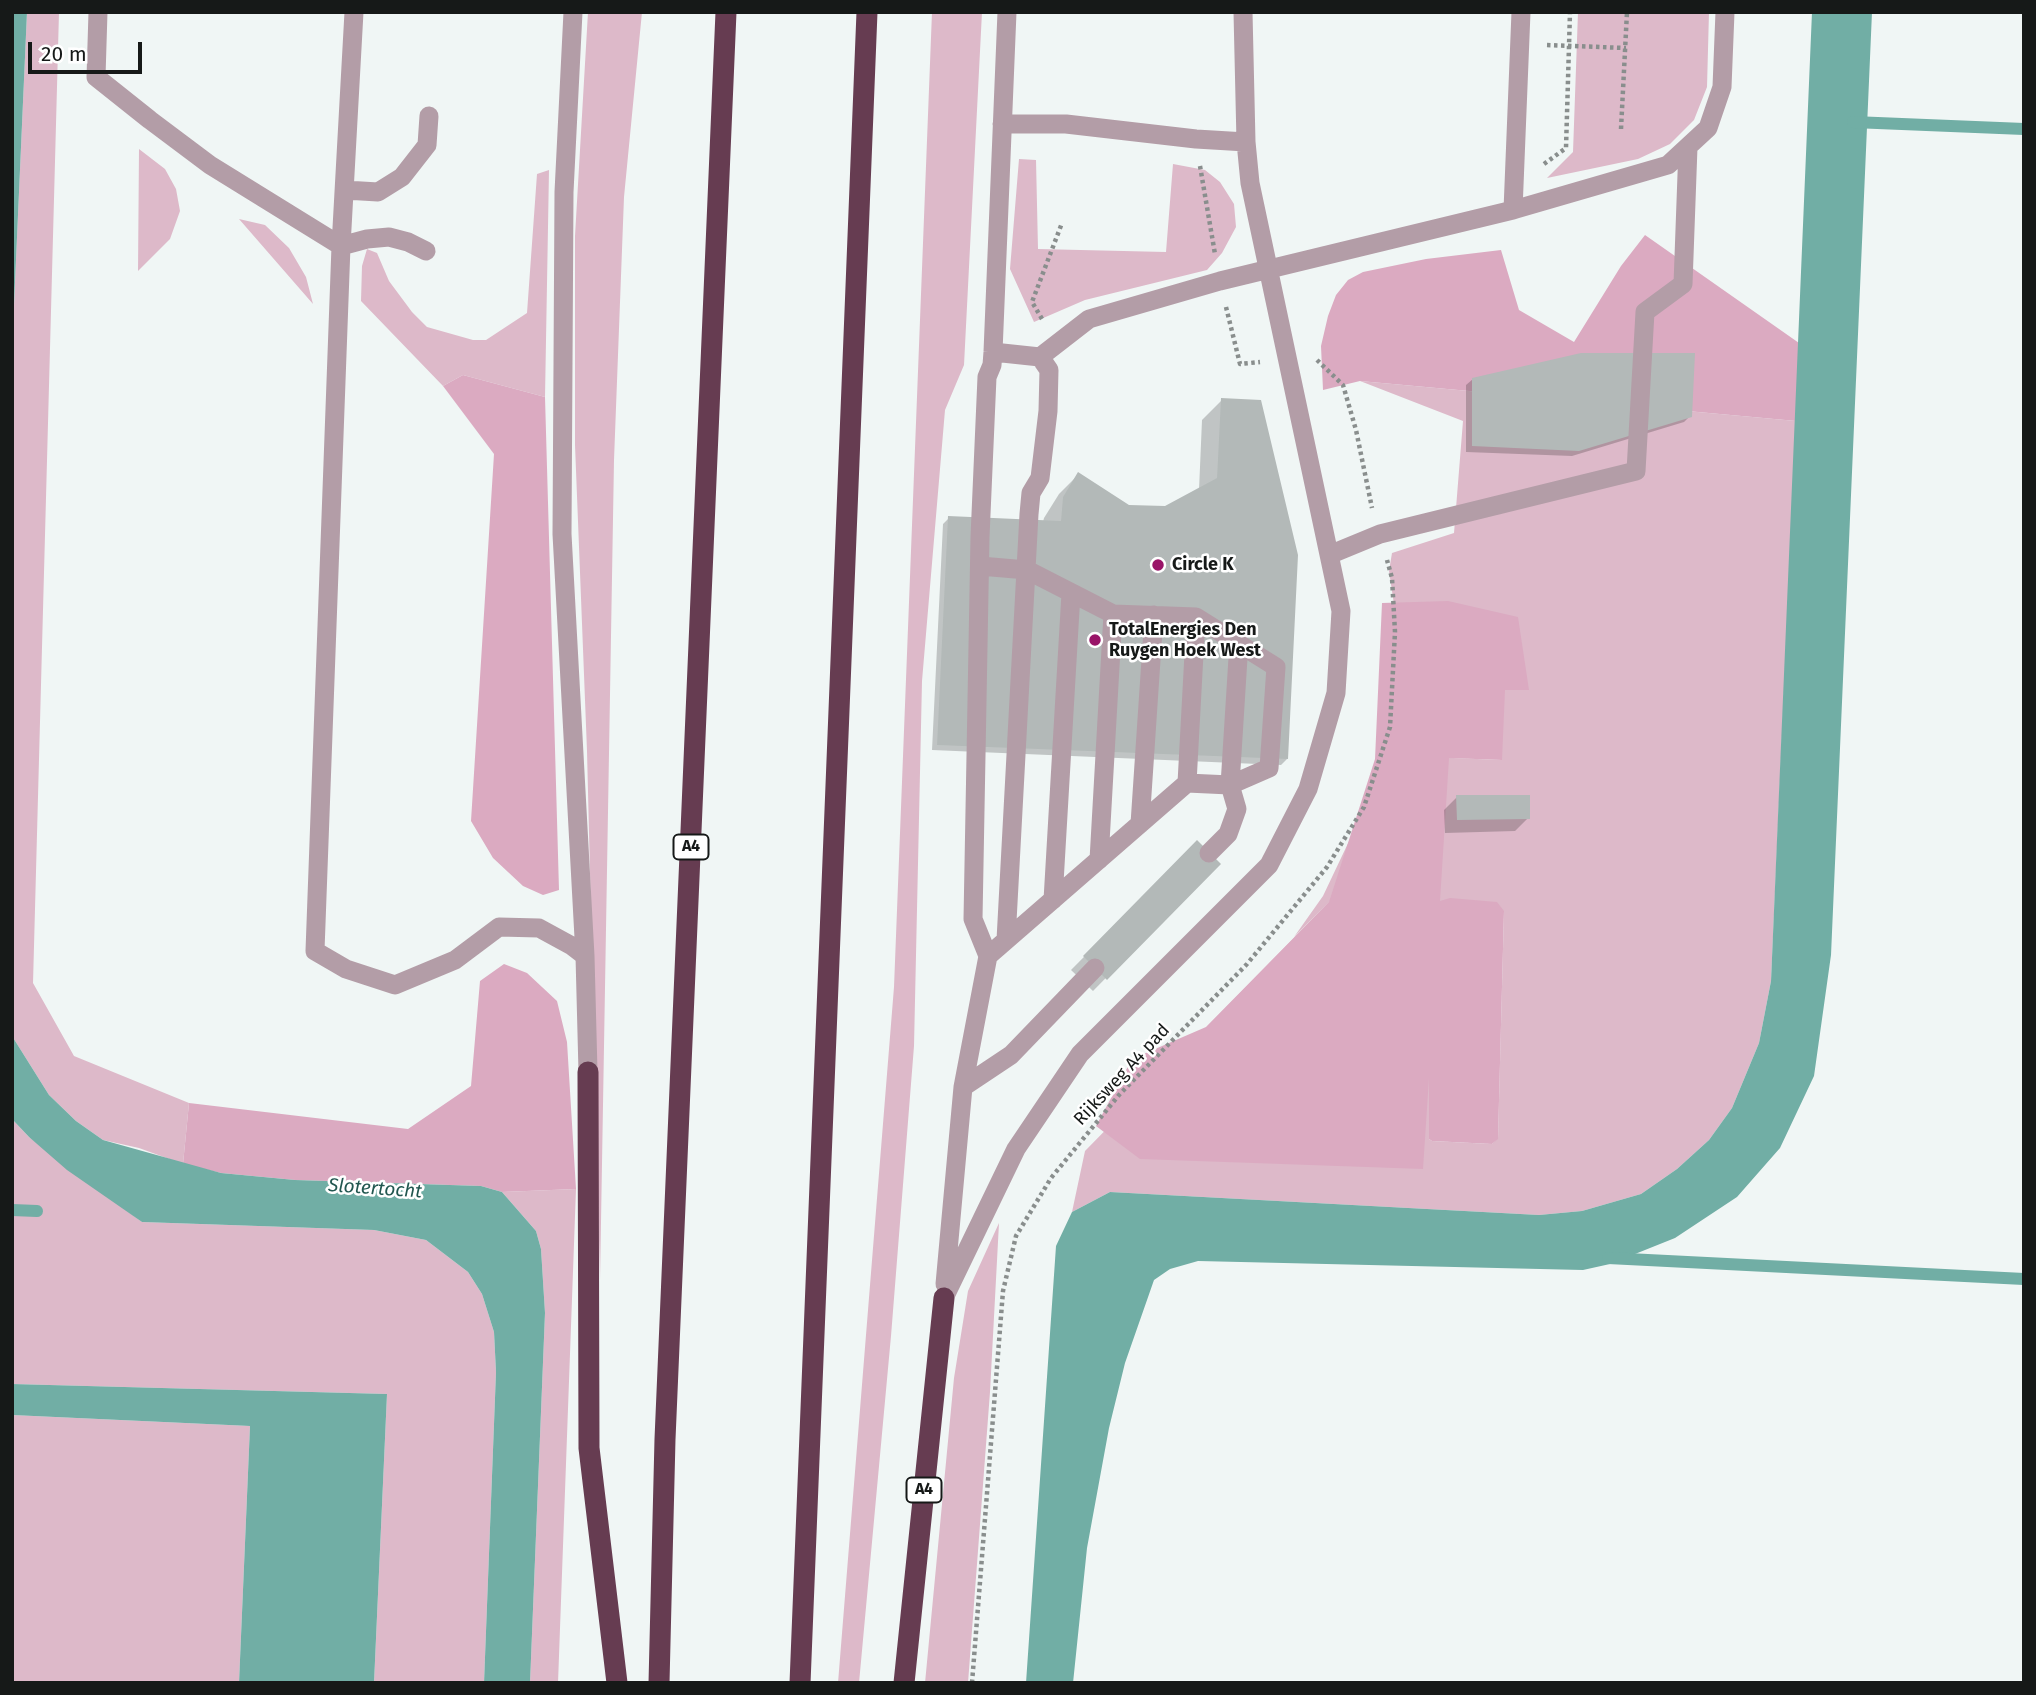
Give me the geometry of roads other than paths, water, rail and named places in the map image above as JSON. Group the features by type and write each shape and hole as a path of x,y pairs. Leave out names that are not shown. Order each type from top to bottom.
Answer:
{"highway":[{"name":"A4","path":"659,1683 667,1412 726,12"},
{"path":"800,1683 867,12"},
{"path":"588,1072 589,1448 617,1683"},
{"name":"A4","path":"904,1683 944,1298"}],"lane":[{"path":"98,12 96,77 210,165 341,246 389,237 426,251"},
{"path":"354,12 341,246 315,951 346,969 395,985 455,960 499,927 539,929 585,956"},
{"path":"573,12 564,192 562,534 585,956 588,1072"},
{"path":"980,566 1027,570 1113,614 1196,617 1276,667 1269,768 1230,785 1187,783 988,956 973,919 980,566 987,377 993,352 1007,12"},
{"name":"A4","path":"944,1298 1016,1149 1080,1054 1269,864 1308,789 1336,693 1341,611 1250,183 1246,142 1243,12"},
{"path":"1513,210 1521,12"},
{"path":"993,352 1040,357 1089,319 1220,281 1513,210 1668,165 1708,128 1722,87 1725,12"},
{"path":"345,190 377,192 402,177 428,145 429,116"},
{"path":"1002,124 1066,124 1246,142"},
{"path":"1329,555 1380,534 1636,471 1645,312 1683,285 1688,146"},
{"path":"1006,940 1031,492 1040,478 1048,411 1049,370 1040,357"},
{"path":"1052,900 1071,593"},
{"path":"1099,860 1113,614"},
{"path":"1140,824 1154,615"},
{"path":"1187,783 1196,617"},
{"path":"1209,853 1228,834 1237,809 1230,785 1239,642"},
{"name":"A4","path":"944,1298 962,1087 988,956"},
{"path":"962,1087 1011,1055 1095,968"}],"water":[{"path":"12,12 27,12 12,350"},
{"path":"1812,12 1872,12 1831,955 1814,1076 1780,1148 1737,1197 1675,1238 1610,1264 1583,1270 1198,1261 1170,1269 1154,1280 1125,1363 1109,1428 1087,1548 1073,1683 1026,1683 1056,1246 1072,1212 1110,1192 1539,1215 1582,1211 1641,1194 1677,1169 1709,1140 1732,1108 1759,1043 1771,981"},
{"name":"Slotertocht","path":"12,1036 49,1095 76,1121 103,1140 221,1173 295,1180 481,1186 502,1192 536,1231 541,1249 545,1313 530,1683 484,1683 496,1372 494,1332 482,1294 468,1272 426,1240 374,1230 142,1222 67,1170 12,1119"},
{"path":"12,1384 387,1394 374,1683 239,1683 250,1426 12,1415"}],"waterway":[{"path":"1853,122 2024,129"},
{"path":"12,1210 37,1211"},
{"path":"1608,1258 2024,1279"}],"place":[{"name":"Circle K","path":"1158,565"},
{"name":"TotalEnergies Den Ruygen Hoek West","path":"1095,640"}]}
